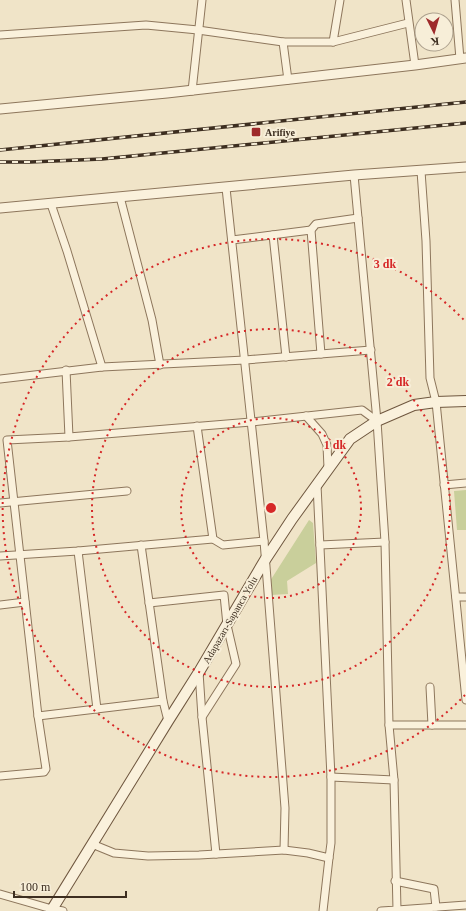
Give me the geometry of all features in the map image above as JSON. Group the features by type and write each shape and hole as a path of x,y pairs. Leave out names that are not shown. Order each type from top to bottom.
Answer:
{"main road":[{"name":"Adapazarı-Sapanca Yolu","path":"51,910 199,672 265,560 292,519 350,439 378,421 414,405 436,402 466,401"}],"street":[{"path":"192,91 202,0"},
{"path":"334,42 340,0"},
{"path":"406,0 408,23 416,65"},
{"path":"0,109 192,91 416,65 463,58 455,0"},
{"path":"0,35 146,25 198,30 283,42 334,42 408,23"},
{"path":"283,42 288,80"},
{"path":"0,208 354,175 466,167"},
{"path":"421,171 426,241 430,378 436,402 464,664 466,700"},
{"path":"354,175 378,421 385,542 389,724 394,780 395,881 397,910"},
{"path":"226,188 264,541 285,808 284,850"},
{"path":"120,197 152,320 160,365"},
{"path":"51,204 67,251 102,367"},
{"path":"232,240 311,230 316,224 358,218"},
{"path":"311,230 321,354"},
{"path":"273,235 286,357"},
{"path":"0,379 66,370 102,367 245,360 371,350"},
{"path":"66,370 69,437"},
{"path":"0,776 44,772 46,769 38,716 13,501 3,440 69,437 252,422 362,410 378,421"},
{"path":"306,416 322,434 327,445 328,468"},
{"path":"197,426 213,538"},
{"path":"444,485 466,483"},
{"path":"317,484 331,777 331,843 323,911"},
{"path":"0,503 127,491"},
{"path":"0,556 78,551 213,538 223,545 264,541"},
{"path":"320,545 385,542"},
{"path":"141,545 163,702 168,721"},
{"path":"78,551 97,709"},
{"path":"149,603 224,595 227,625 236,664 202,717"},
{"path":"456,597 466,597"},
{"path":"0,605 24,602"},
{"path":"199,672 216,854"},
{"path":"430,687 432,725"},
{"path":"38,716 163,702"},
{"path":"389,724 466,725"},
{"path":"331,777 394,780"},
{"path":"92,844 114,853 148,856 284,850 308,853 329,858"},
{"path":"395,881 434,889 436,907"},
{"path":"0,894 51,910 63,911"},
{"path":"381,911 466,905"}],"green space":[{"path":"466,490 466,530 457,530 454,491"},
{"path":"309,520 313,523 316,563 287,581 288,594 271,595 270,581"}],"railway":[{"path":"0,150 466,102"},
{"path":"0,162 102,159 466,123"}],"place":[{"name":"Arifiye","path":"256,132"}]}
